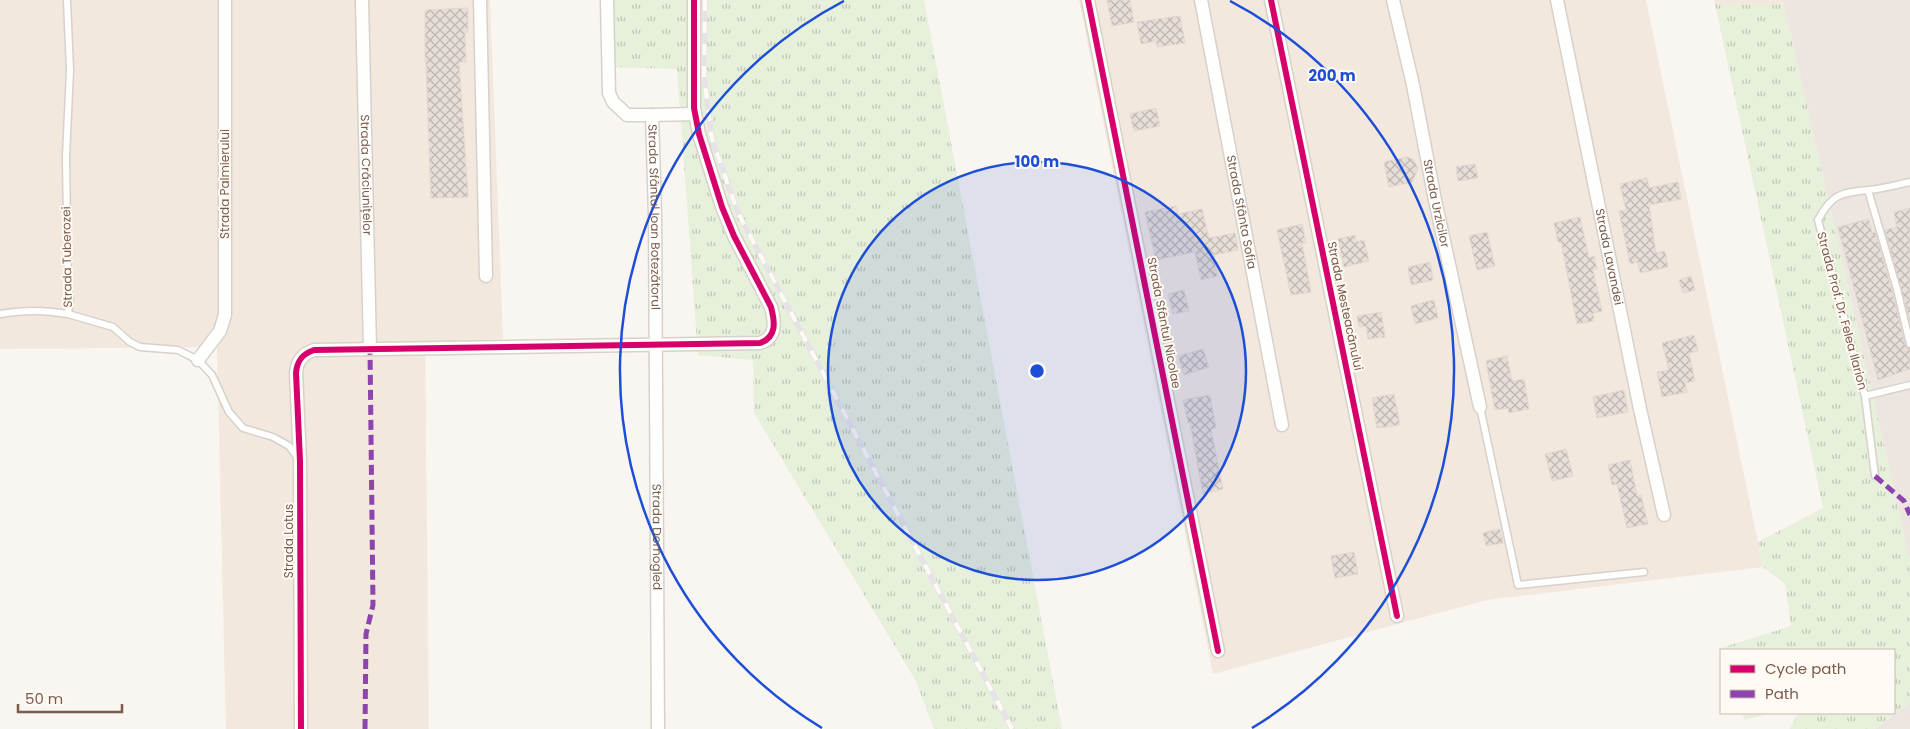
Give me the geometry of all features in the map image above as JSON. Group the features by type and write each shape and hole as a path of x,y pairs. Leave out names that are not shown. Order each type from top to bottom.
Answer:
{"street":[{"name":"Strada Palmierului","path":"198,360 220,332 224,315 225,0"},
{"name":"Strada Crăciunițelor","path":"362,0 370,349"},
{"path":"480,0 486,276"},
{"name":"Strada Sfântul Ioan Botezătorul","path":"607,0 609,93 613,102 627,115 652,115 655,345"},
{"path":"370,349 760,343 767,340 773,333 774,325 770,307 734,236 722,207 694,114 694,0"},
{"name":"Strada Sfântul Nicolae","path":"1088,0 1218,651"},
{"name":"Strada Sfânta Sofia","path":"1201,0 1282,424"},
{"name":"Strada Mesteacănului","path":"1271,0 1397,616"},
{"name":"Strada Urzicilor","path":"1393,0 1419,112 1435,200 1480,406"},
{"name":"Strada Lavandei","path":"1557,0 1640,409 1664,515"},
{"path":"652,115 694,114"},
{"name":"Strada Domogled","path":"655,345 658,729"},
{"name":"Strada Lotus","path":"301,729 300,461 296,365 303,355 314,350 370,349"}],"lane":[{"name":"Strada Tuberozei","path":"67,0 70,70 66,157 68,289 70,298 68,314 113,327 130,342 140,347 178,350 198,360 212,375 229,412 244,428 273,437 289,446 300,461"},
{"name":"Strada Prof. Dr. Felea Ilarion","path":"1874,476 1864,396 1818,220 1826,205 1849,191 1868,190 1910,182"},
{"path":"1868,190 1897,289 1910,344"},
{"path":"0,314 27,310 68,314"},
{"path":"1864,396 1910,385"},
{"path":"1480,406 1518,585 1644,572"}],"shaded area":[{"path":"0,0 490,0 503,339 425,342 429,729 226,729 217,347 0,349"},
{"path":"1079,0 1646,0 1763,567 1487,600 1213,674"},
{"path":"1714,0 1783,0 1784,5 1715,4"},
{"path":"1783,0 1910,0 1910,560 1784,5"},
{"path":"1910,703 1910,729 1875,729"}],"green space":[{"path":"608,0 924,0 1062,729 934,729 916,681 754,413 753,360 698,355 677,69 608,67"},
{"path":"1715,4 1784,5 1910,560 1910,703 1875,729 1790,729 1798,714 1895,714 1895,649 1721,648 1791,626 1785,584 1763,567 1758,542 1823,508"},
{"path":"1742,714 1767,714 1745,720"}],"building":[{"path":"1107,0 1130,0 1134,22 1112,26"},
{"path":"468,8 468,32 465,32 466,62 459,62 468,197 431,198 425,62 425,10"},
{"path":"1180,16 1185,43 1157,47 1156,41 1141,44 1137,22"},
{"path":"1156,108 1160,126 1134,131 1130,114"},
{"path":"1407,157 1414,160 1418,169 1412,182 1389,187 1384,162"},
{"path":"1475,164 1478,178 1458,181 1456,167"},
{"path":"1647,178 1649,188 1678,182 1681,199 1649,205 1656,253 1665,251 1668,267 1640,273 1638,262 1630,264 1619,211 1626,210 1620,184"},
{"path":"1176,206 1178,214 1202,209 1209,238 1235,233 1238,250 1214,255 1217,276 1201,280 1195,252 1156,260 1145,212"},
{"path":"1910,208 1910,322 1885,230 1897,227 1894,212"},
{"path":"1580,217 1589,258 1594,256 1597,269 1593,270 1602,311 1593,313 1594,321 1577,324 1561,242 1558,242 1554,223"},
{"path":"1869,219 1872,233 1875,232 1892,290 1905,345 1910,349 1910,369 1878,380 1838,227"},
{"path":"1302,224 1306,243 1302,243 1311,292 1291,295 1277,230"},
{"path":"1487,232 1495,266 1477,270 1469,236"},
{"path":"1355,235 1356,242 1364,240 1369,261 1344,267 1338,239"},
{"path":"1430,262 1433,280 1411,285 1408,267"},
{"path":"1691,276 1695,290 1683,293 1679,280"},
{"path":"1184,290 1189,311 1173,314 1168,294"},
{"path":"1434,300 1438,318 1415,324 1411,306"},
{"path":"1381,312 1385,337 1368,339 1366,326 1359,327 1357,316"},
{"path":"1694,335 1698,351 1689,353 1695,381 1685,383 1687,392 1662,397 1657,372 1669,370 1662,343"},
{"path":"1203,349 1209,367 1184,375 1178,356"},
{"path":"1507,356 1512,381 1524,379 1529,409 1509,413 1508,408 1495,410 1486,361"},
{"path":"1624,390 1628,412 1597,418 1593,397"},
{"path":"1394,394 1400,425 1377,428 1372,398"},
{"path":"1210,395 1216,428 1211,429 1223,489 1203,494 1190,423 1188,423 1183,400"},
{"path":"1566,449 1573,476 1552,481 1545,454"},
{"path":"1630,460 1637,496 1641,495 1648,524 1627,528 1617,484 1612,485 1608,465"},
{"path":"1500,529 1503,543 1486,546 1483,533"},
{"path":"1354,552 1358,574 1335,578 1331,556"}],"railway":[{"path":"705,0 704,77 712,139 738,213 1012,729"}],"marked path":[{"path":"365,729 366,634 373,605 370,349"},
{"path":"1875,476 1904,501 1910,515"}],"cycle path":[{"path":"301,729 300,461 296,373 303,356 314,350 760,343 766,340 772,333 774,323 771,307 734,236 722,207 699,134 694,108 694,0"},
{"path":"1088,0 1218,651"},
{"path":"1271,0 1397,616"}]}
